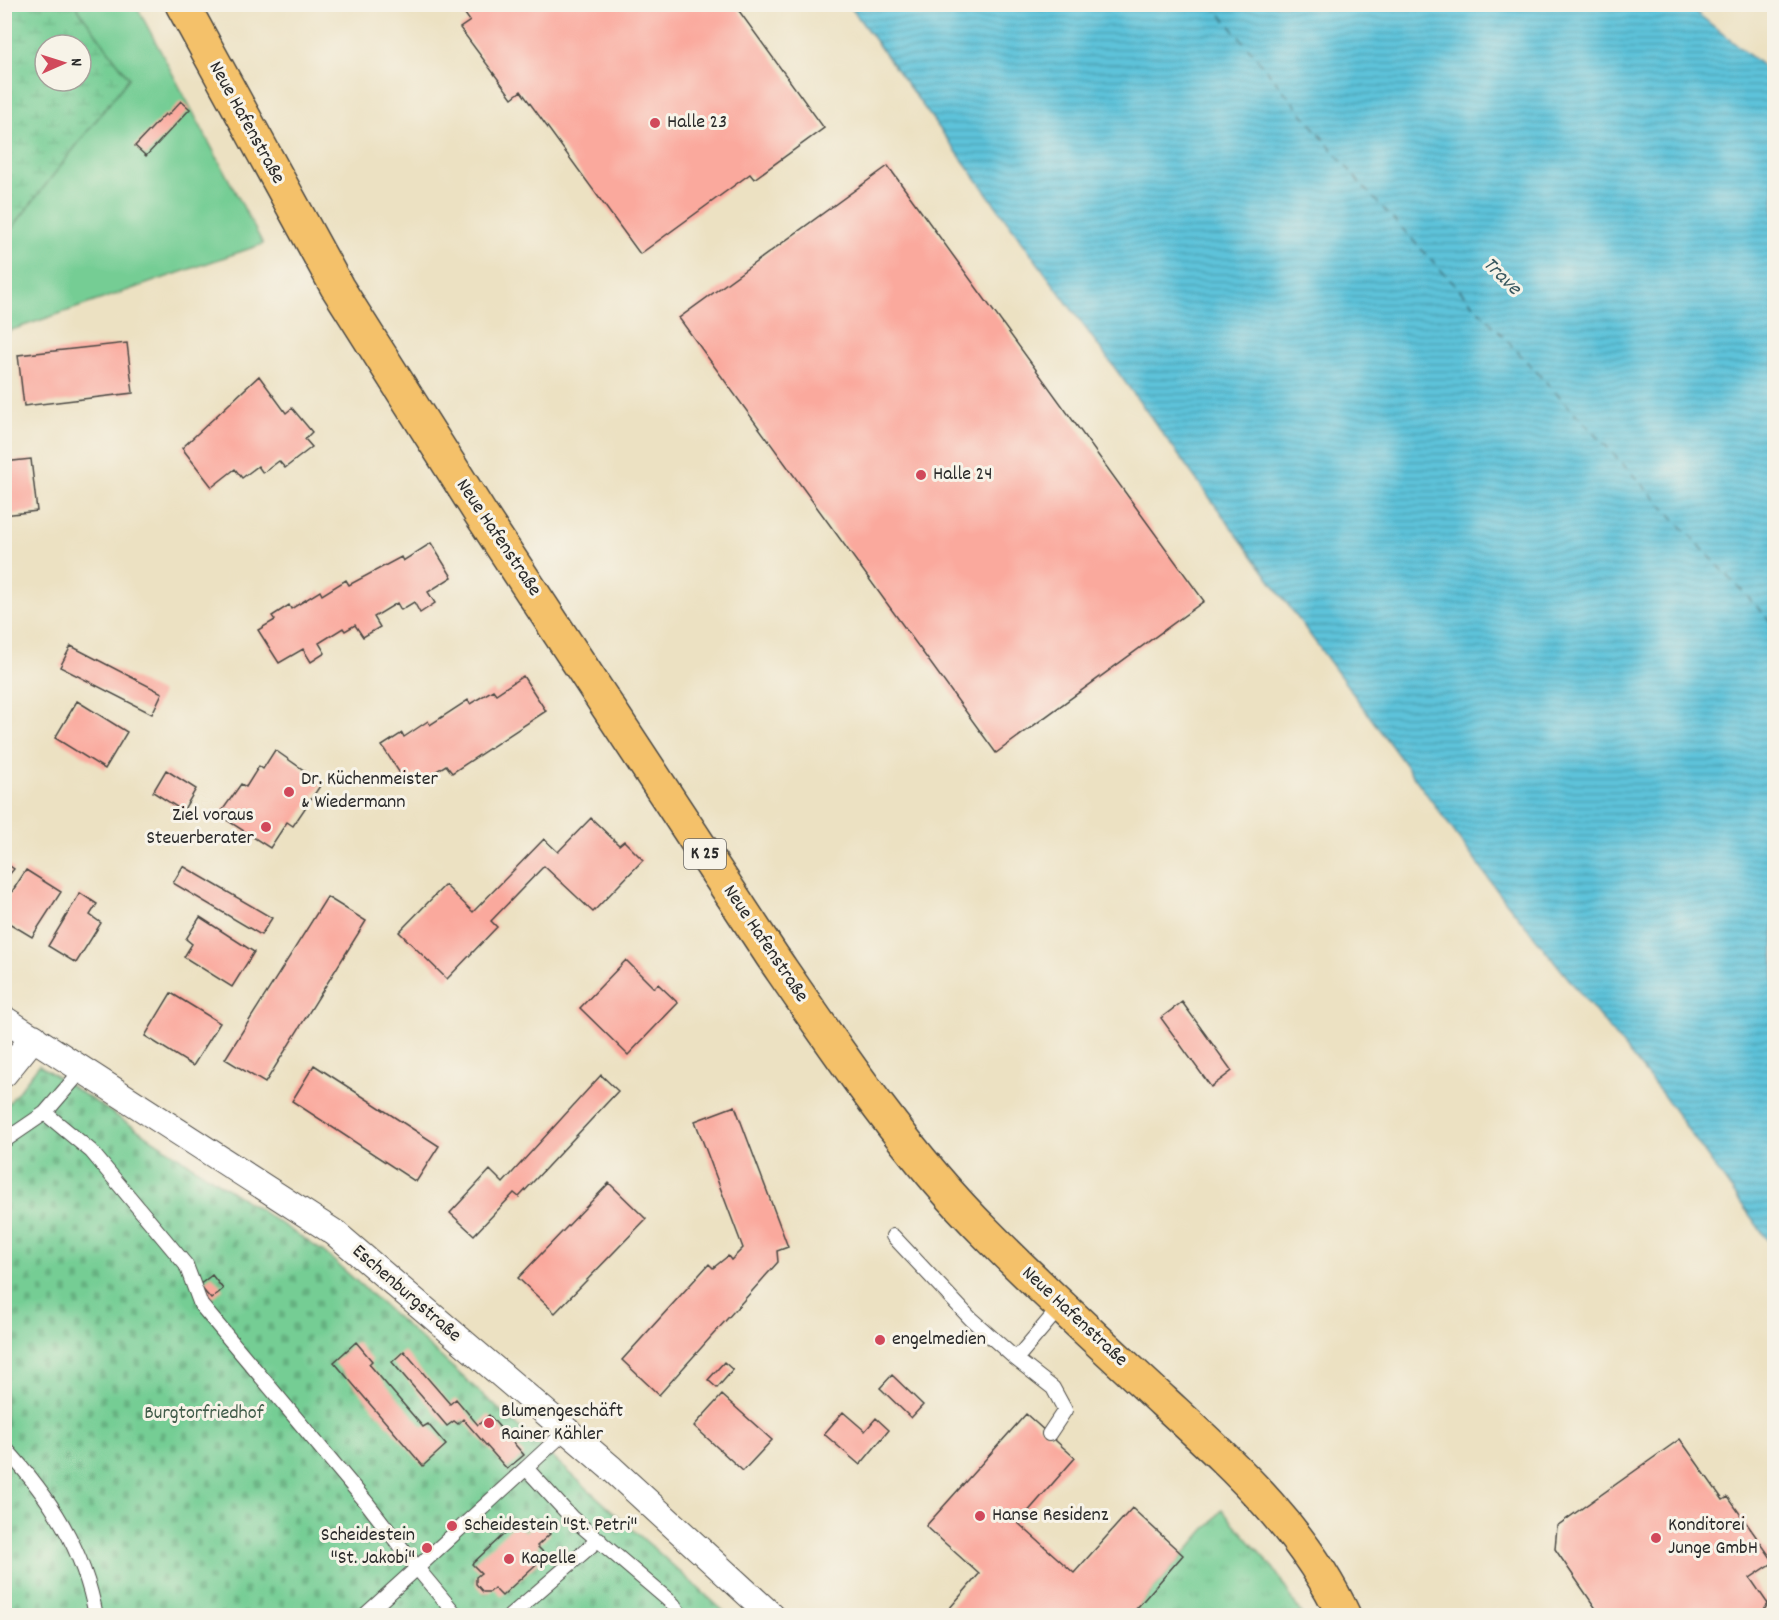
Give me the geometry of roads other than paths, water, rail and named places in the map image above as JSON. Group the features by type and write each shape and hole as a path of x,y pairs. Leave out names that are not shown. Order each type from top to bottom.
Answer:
{"main road":[{"name":"Neue Hafenstraße","path":"182,4 273,175 368,337 772,956 884,1113 984,1231 1245,1478 1292,1531 1336,1599 1344,1616"}],"street":[{"name":"Eschenburgstraße","path":"4,1018 335,1233 566,1431 772,1616"},
{"path":"4,1074 34,1037"}],"lane":[{"path":"4,1141 45,1113 83,1069"},
{"path":"45,1113 91,1150 186,1265 201,1305 367,1503 457,1616"},
{"path":"893,1236 971,1319 1053,1388 1065,1410 1049,1434"},
{"path":"1016,1359 1061,1306"},
{"path":"364,1616 566,1431"},
{"path":"4,1447 65,1526 89,1580 96,1616"},
{"path":"526,1468 571,1517 673,1604 681,1616"},
{"path":"510,1616 599,1539"}],"water":[{"name":"Trave","path":"849,5 1687,5 1774,75 1774,1249 1663,1095 1499,893"}],"place":[{"name":"Halle 23","path":"655,123"},
{"name":"Halle 24","path":"921,475"},
{"name":"Dr. Küchenmeister & Wiedermann","path":"289,792"},
{"name":"Ziel voraus Steuerberater","path":"266,827"},
{"name":"engelmedien","path":"880,1340"},
{"name":"Blumengeschäft Rainer Kähler","path":"489,1423"},
{"name":"Hanse Residenz","path":"980,1516"},
{"name":"Scheidestein \"St. Petri\"","path":"452,1526"},
{"name":"Konditorei Junge GmbH","path":"1656,1538"},
{"name":"Scheidestein \"St. Jakobi\"","path":"427,1548"},
{"name":"Kapelle","path":"509,1559"}],"park label":[{"name":"Burgtorfriedhof","path":"204,1414"}]}
